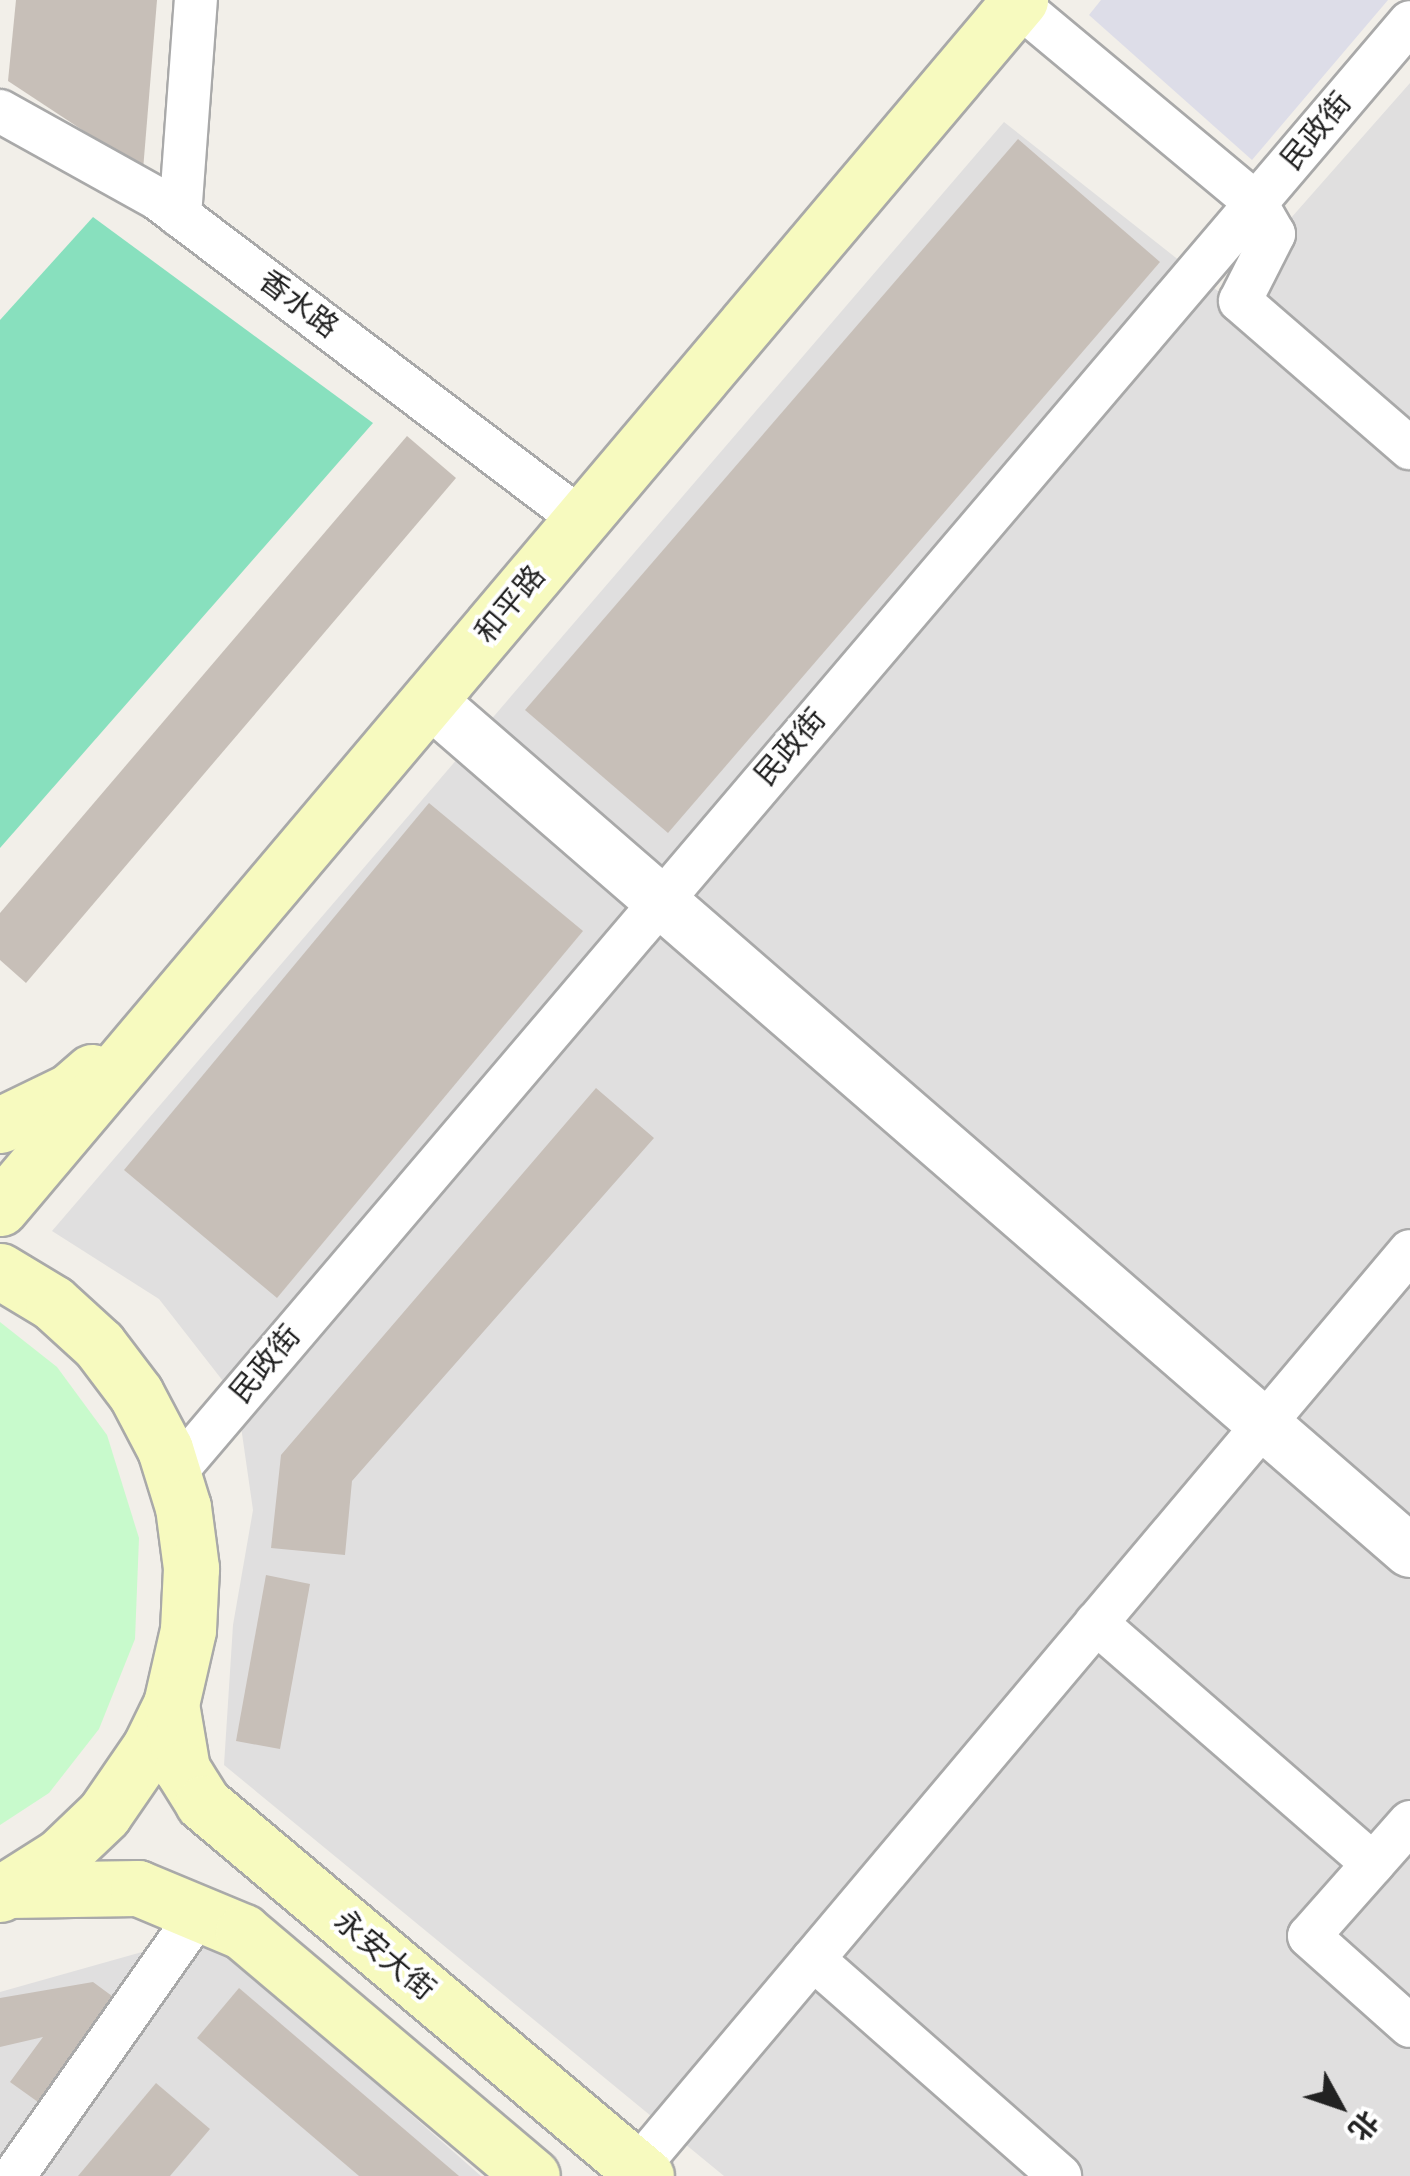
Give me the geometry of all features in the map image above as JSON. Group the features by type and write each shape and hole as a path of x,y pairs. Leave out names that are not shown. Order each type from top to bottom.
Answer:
{"main road":[{"name":"和平路","path":"0,1208 1019,2"},
{"path":"0,1125 70,1091 188,987"},
{"path":"0,1271 53,1304 99,1345 136,1394 173,1475 191,1568 188,1630 171,1704 104,1814 60,1856 4,1892"},
{"name":"永安大街","path":"171,1704 182,1769 202,1803 642,2172"},
{"path":"4,1892 138,1888 243,1932 532,2176"}],"street":[{"path":"180,216 196,0"},
{"path":"1019,2 1256,204 1274,234 1240,301 1410,448"},
{"name":"民政街","path":"173,1475 1410,22"},
{"name":"香水路","path":"0,111 180,216 582,520"},
{"path":"430,701 1410,1550"},
{"path":"642,2172 813,1959 1410,1251"},
{"path":"1096,1623 1372,1864"},
{"path":"1410,1822 1309,1936 1410,2026"},
{"path":"14,2176 199,1913"},
{"path":"813,1959 1060,2176"}],"shaded area":[{"path":"1101,0 1388,0 1252,160 1089,15"},
{"path":"1410,83 1410,2176 724,2176 224,1765 233,1625 253,1510 237,1399 159,1299 52,1231 1004,122 1223,295"},
{"path":"206,1934 481,2176 0,2176 0,1992"}],"green space":[{"path":"93,217 373,423 0,848 0,320"},
{"path":"0,1322 57,1367 107,1435 139,1538 135,1639 99,1729 49,1793 0,1825"}],"building":[{"path":"16,0 157,0 143,170 8,81"},
{"path":"1018,139 1160,262 668,833 525,710"},
{"path":"407,436 456,478 26,983 0,960 0,913"},
{"path":"429,803 583,931 277,1298 124,1170"},
{"path":"596,1088 654,1138 352,1481 345,1555 271,1548 281,1455"},
{"path":"266,1575 310,1584 280,1749 236,1741"},
{"path":"93,1982 112,1996 38,2102 10,2082 43,2037 0,2047 0,1998"},
{"path":"239,1988 459,2176 359,2176 197,2038"},
{"path":"156,2083 210,2129 170,2176 78,2176"}]}
